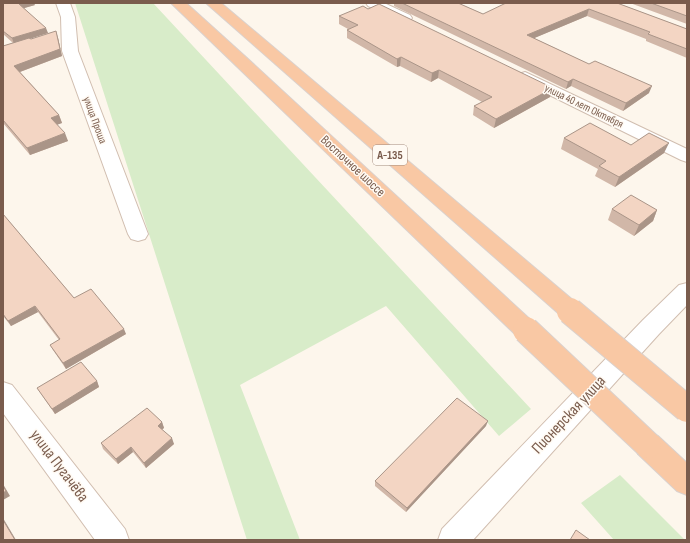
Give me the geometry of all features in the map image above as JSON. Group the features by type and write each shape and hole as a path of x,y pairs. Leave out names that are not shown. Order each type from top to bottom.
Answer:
{"highway":[{"name":"Восточное шоссе","path":"178,3 243,62 687,482"},
{"name":"А-135","path":"213,3 566,307 687,409"}],"street":[{"name":"улица Проша","path":"63,3 68,17 70,51 138,234"},
{"path":"374,3 416,24"},
{"name":"улица 40 лет Октября","path":"509,69 687,156"},
{"name":"Пионерская улица","path":"453,540 651,327 687,291"},
{"name":"улица Пугачёва","path":"3,393 114,540"}],"green space":[{"path":"75,3 153,3 531,409 499,436 386,306 240,385 300,540 247,540"},
{"path":"620,475 685,540 614,540 581,503"}],"building":[{"path":"3,3 23,3 19,4 46,28 12,38 3,31"},
{"path":"402,3 458,3 483,14 506,3 617,3 687,29 687,49 648,34 650,32 589,9 527,35 589,64 595,61 652,86 626,103 573,79 568,82"},
{"path":"651,3 687,3 687,16"},
{"path":"379,4 553,88 496,119 474,106 492,97 439,70 432,73 401,57 397,59 347,30 358,25 339,16 363,6 368,9"},
{"path":"56,31 60,49 14,66 59,115 51,118 65,133 27,148 3,120 3,46"},
{"path":"590,123 631,145 649,133 669,143 619,177 599,166 606,161 564,138"},
{"path":"631,195 657,210 639,225 612,209"},
{"path":"3,214 74,298 91,289 124,329 63,363 50,345 60,339 35,306 8,321 3,314"},
{"path":"81,362 97,381 52,409 37,388"},
{"path":"457,398 488,421 407,508 375,481"},
{"path":"147,408 162,422 158,426 172,438 144,463 131,447 116,459 101,443"},
{"path":"3,486 6,491 3,493"},
{"path":"3,520 15,540 3,540"},
{"path":"576,530 590,540 570,540"}]}
